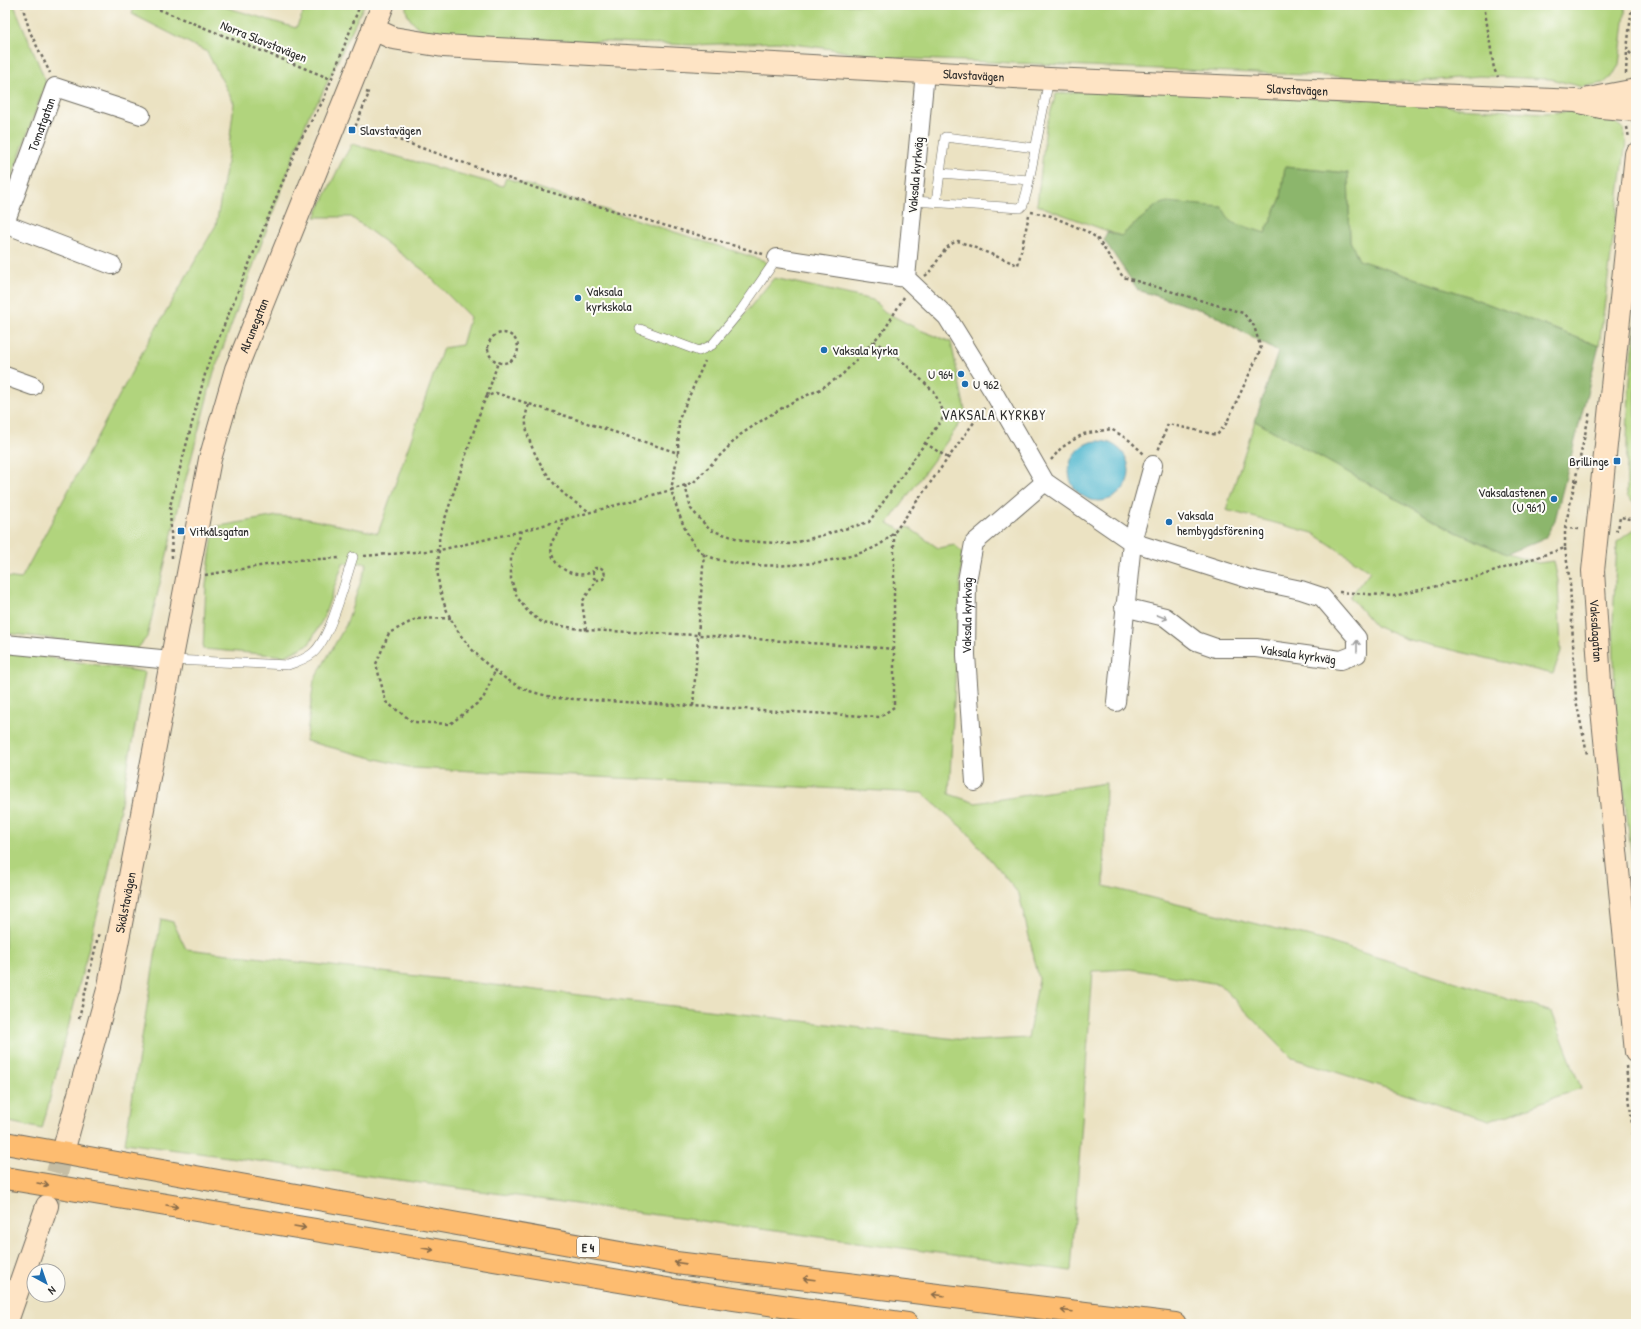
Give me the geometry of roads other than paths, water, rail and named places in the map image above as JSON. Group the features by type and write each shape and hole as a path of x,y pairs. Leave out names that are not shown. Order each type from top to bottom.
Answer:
{"highway":[{"name":"E 4","path":"5,1143 676,1263 1175,1324"},
{"name":"E 4","path":"5,1178 679,1291 907,1324"}],"street":[{"name":"Alrunegatan","path":"171,660 210,459 236,369 383,5"},
{"name":"Slavstavägen","path":"373,29 393,38 443,46 1049,79 1576,101 1601,107 1636,110"},
{"name":"Vaksala kyrkväg","path":"925,72 913,200 909,281 946,317 994,393 1045,482 1132,542 1249,579 1322,596 1357,638 1357,654 1341,660 1256,648 1216,648 1196,641 1165,617 1124,607"},
{"name":"Tomatgatan","path":"112,265 5,224 55,87 141,116"},
{"name":"Slavstavägen","path":"1576,101 1636,90"},
{"name":"Vaksalagatan","path":"1636,154 1596,530 1593,571 1601,699 1636,1052"},
{"name":"Vaksalagatan","path":"1631,210 1636,189"},
{"path":"777,258 909,281"},
{"path":"5,376 33,386"},
{"path":"1116,702 1124,607 1132,542 1153,465"},
{"name":"Vaksala kyrkväg","path":"975,782 966,655 967,581 974,543 1045,482"},
{"path":"5,644 171,660"},
{"name":"Skölstavägen","path":"66,1141 109,986 171,660"},
{"path":"6,1324 47,1206"}],"lane":[{"path":"913,200 1020,208 1023,205 1029,180 1049,79"},
{"path":"936,202 945,137 1035,148"},
{"path":"940,172 1029,180"},
{"path":"640,329 699,351 712,345 741,310 777,258"},
{"path":"171,660 288,665 301,661 314,652 325,636 354,557"}],"water":[{"path":"1099,441 1116,446 1124,454 1129,471 1124,488 1116,496 1099,501 1082,496 1074,488 1069,471 1074,454 1082,446"}],"tunnel":[{"path":"48,1205 66,1141"}],"place":[{"name":"Slavstavägen","path":"352,130"},
{"name":"Vaksala kyrkskola","path":"578,298"},
{"name":"Vaksala kyrka","path":"824,350"},
{"name":"U 964","path":"961,374"},
{"name":"U 962","path":"965,384"},
{"name":"Brillinge","path":"1617,461"},
{"name":"Vaksalastenen (U 961)","path":"1554,499"},
{"name":"Vaksala hembygdsförening","path":"1169,522"},
{"name":"Vitkålsgatan","path":"181,531"}],"district":[{"name":"VAKSALA KYRKBY","path":"994,414"}]}
